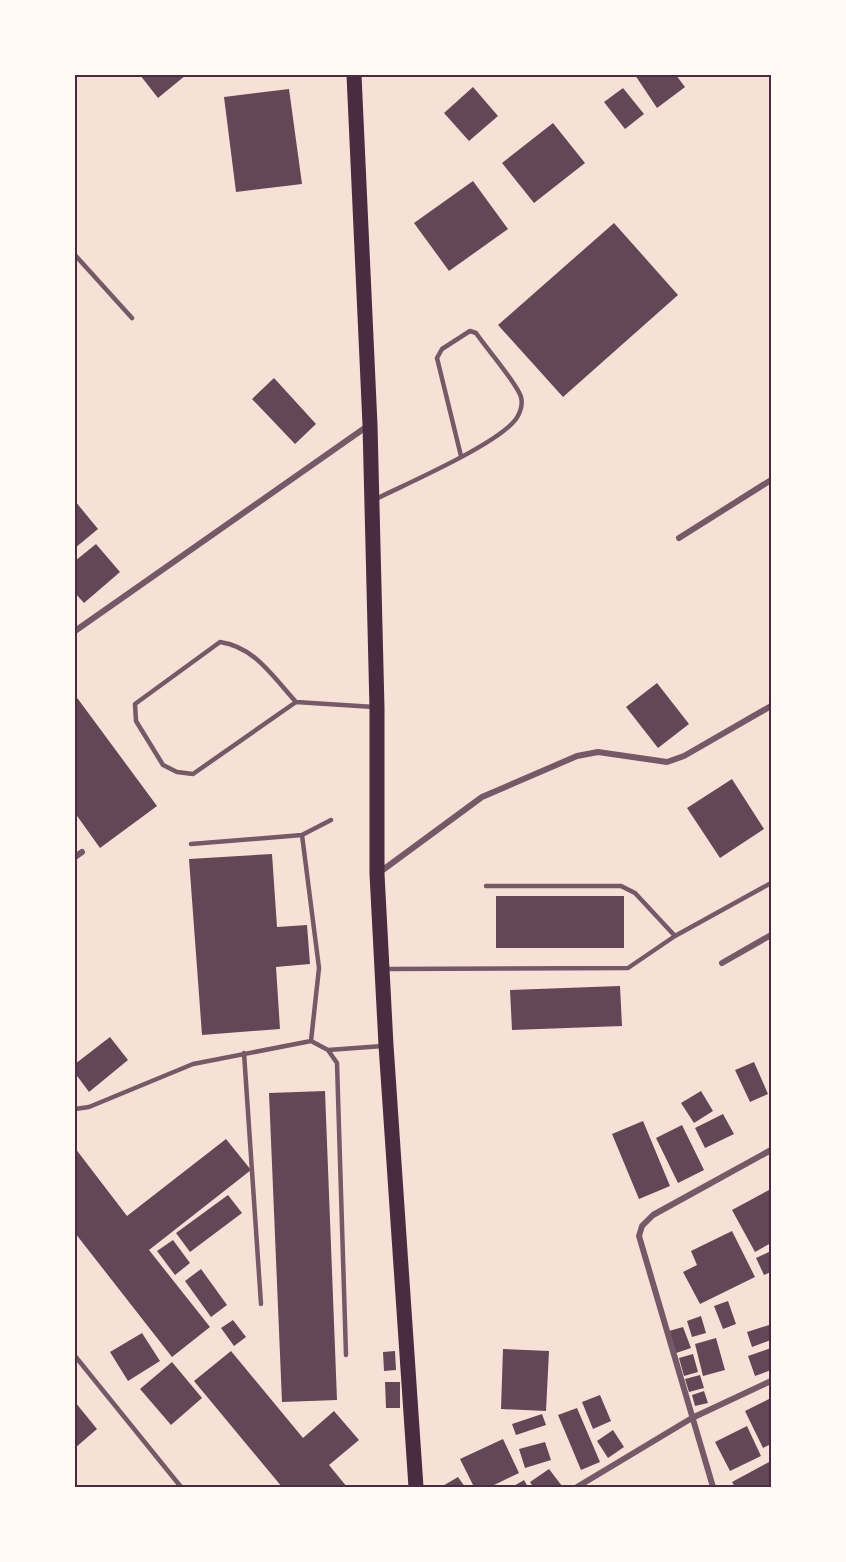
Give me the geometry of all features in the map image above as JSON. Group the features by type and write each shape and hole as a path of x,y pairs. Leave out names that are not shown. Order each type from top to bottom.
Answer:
{"main road":[{"path":"354,75 370,425 377,874 381,969 416,1487"}],"street":[{"path":"75,631 370,425"},
{"path":"679,538 771,480"},
{"path":"377,874 482,797 567,761 598,752 667,762 684,756 771,706"},
{"path":"75,857 82,852"},
{"path":"722,963 771,935"},
{"path":"713,1487 639,1236 642,1226 653,1215 771,1150"},
{"path":"577,1487 692,1418 771,1381"}],"lane":[{"path":"75,255 132,318"},
{"path":"372,501 461,456 490,440 509,426 520,412 522,404 520,395 476,333 470,331 442,349 437,358 461,456"},
{"path":"296,702 257,658 238,644 220,642 135,704 136,721 163,765 177,772 193,774 296,702 376,708"},
{"path":"191,844 302,835 331,820"},
{"path":"302,835 319,968 311,1041"},
{"path":"381,969 628,968 675,936 771,883"},
{"path":"486,886 621,886 634,893 675,936"},
{"path":"75,1108 89,1107 193,1064 311,1041 328,1050 337,1063 346,1355"},
{"path":"328,1050 386,1045"},
{"path":"244,1053 261,1304"},
{"path":"75,1356 181,1487"}],"building":[{"path":"140,75 186,75 158,98"},
{"path":"635,75 676,75 685,87 657,108"},
{"path":"473,87 498,116 469,141 444,113"},
{"path":"623,88 644,114 625,129 604,102"},
{"path":"289,89 302,184 236,192 224,97"},
{"path":"553,123 585,163 534,203 502,163"},
{"path":"473,181 508,229 449,271 414,223"},
{"path":"614,223 678,295 563,397 498,325"},
{"path":"274,378 316,424 295,444 252,399"},
{"path":"75,501 98,529 75,548"},
{"path":"96,544 120,572 84,603 75,593 75,561"},
{"path":"657,683 689,724 658,748 626,707"},
{"path":"75,695 157,806 100,848 75,813"},
{"path":"732,779 764,829 720,858 687,808"},
{"path":"272,854 277,927 307,925 310,964 276,967 280,1029 202,1035 189,859"},
{"path":"496,896 624,896 624,948 496,948"},
{"path":"620,986 622,1026 512,1030 510,990"},
{"path":"110,1037 128,1060 89,1092 75,1073 75,1064"},
{"path":"754,1062 768,1094 750,1102 735,1070"},
{"path":"325,1091 337,1400 282,1402 269,1093"},
{"path":"701,1091 713,1111 694,1123 681,1103"},
{"path":"723,1114 734,1134 705,1148 695,1128"},
{"path":"643,1121 670,1186 639,1199 612,1134"},
{"path":"682,1125 704,1170 678,1183 656,1138"},
{"path":"226,1139 251,1170 149,1250 210,1327 172,1357 75,1233 75,1148 127,1216"},
{"path":"769,1190 771,1243 755,1252 732,1210"},
{"path":"228,1195 242,1213 190,1252 176,1233"},
{"path":"732,1231 755,1277 700,1304 683,1272 697,1265 691,1251"},
{"path":"173,1240 190,1263 175,1275 157,1251"},
{"path":"771,1251 771,1272 764,1275 756,1258"},
{"path":"201,1269 227,1305 211,1317 185,1281"},
{"path":"728,1301 736,1324 723,1329 714,1306"},
{"path":"701,1316 706,1333 692,1337 687,1321"},
{"path":"233,1320 246,1337 234,1346 221,1328"},
{"path":"769,1325 771,1340 752,1347 747,1332"},
{"path":"683,1327 691,1348 676,1353 669,1331"},
{"path":"142,1333 160,1361 128,1381 110,1352"},
{"path":"716,1338 725,1370 703,1376 695,1344"},
{"path":"771,1348 771,1370 755,1376 748,1356"},
{"path":"503,1349 549,1351 546,1411 501,1409"},
{"path":"231,1351 303,1438 334,1411 359,1440 329,1465 347,1487 282,1487 194,1381"},
{"path":"395,1351 396,1370 384,1371 383,1352"},
{"path":"693,1354 698,1372 684,1376 679,1358"},
{"path":"172,1362 202,1398 171,1425 140,1389"},
{"path":"700,1375 704,1388 689,1392 685,1379"},
{"path":"385,1382 400,1382 400,1408 386,1408"},
{"path":"704,1391 708,1403 695,1406 692,1395"},
{"path":"600,1395 611,1421 593,1429 582,1402"},
{"path":"769,1399 771,1444 763,1448 745,1411"},
{"path":"75,1402 97,1429 75,1448"},
{"path":"577,1408 600,1462 581,1470 558,1415"},
{"path":"542,1414 546,1425 516,1435 512,1424"},
{"path":"747,1426 761,1456 730,1471 715,1442"},
{"path":"613,1430 624,1447 608,1458 597,1441"},
{"path":"503,1439 519,1473 490,1487 474,1487 460,1459"},
{"path":"545,1442 551,1460 525,1468 519,1449"},
{"path":"771,1461 771,1487 735,1487 732,1482"},
{"path":"549,1469 562,1486 533,1487 530,1482"},
{"path":"458,1477 465,1487 441,1487"},
{"path":"524,1480 528,1487 512,1487"}]}
